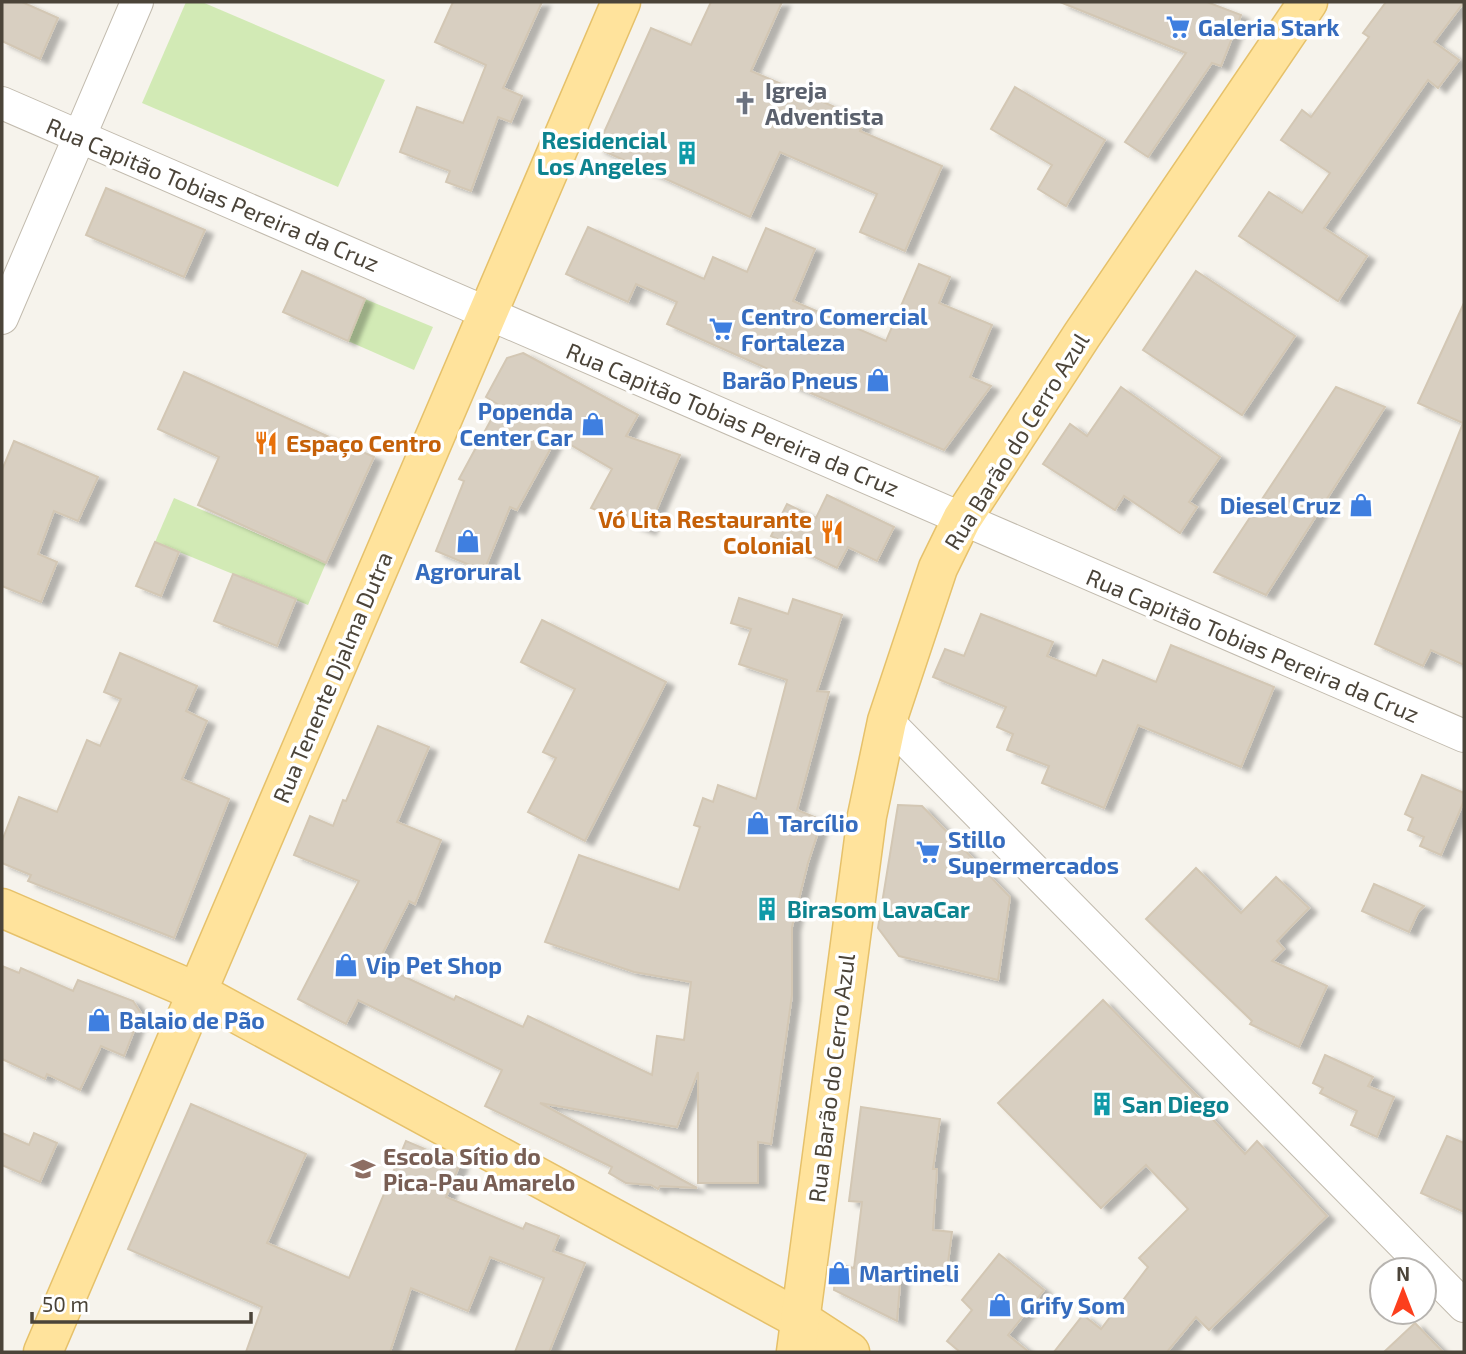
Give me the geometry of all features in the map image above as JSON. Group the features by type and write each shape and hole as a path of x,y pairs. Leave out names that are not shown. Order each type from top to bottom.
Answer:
{"main road":[{"name":"Rua Tenente Djalma Dutra","path":"43,1352 621,2"},
{"name":"Rua Barão do Cerro Azul","path":"798,1336 867,816 887,721 930,590 962,519 1082,335 1308,2"},
{"path":"2,908 197,992 798,1336 850,1352"}],"street":[{"path":"2,318 138,2"},
{"name":"Rua Capitão Tobias Pereira da Cruz","path":"2,103 1464,736"},
{"path":"887,721 1464,1306"}],"green space":[{"path":"186,2 202,2 385,80 338,187 142,103"},
{"path":"365,299 433,327 414,370 348,341"},
{"path":"174,498 326,563 308,605 155,542"}],"building":[{"path":"2,2 22,2 58,18 40,59 2,41"},
{"path":"453,2 542,2 503,88 522,96 511,122 498,117 471,191 446,182 450,171 400,152 417,107 463,123 486,65 435,42"},
{"path":"711,2 782,2 751,71 865,120 860,131 942,166 905,251 860,232 877,194 780,152 750,217 597,148 651,28 691,45"},
{"name":"Galeria Stark","path":"1060,2 1207,2 1241,15 1221,66 1212,63 1148,157 1125,142 1186,53"},
{"path":"1386,2 1464,2 1434,42 1459,60 1438,88 1428,80 1324,228 1367,256 1338,301 1239,236 1269,192 1302,213 1330,173 1281,140 1302,110 1311,117 1369,37 1363,33"},
{"path":"1015,87 1105,140 1066,206 1038,189 1052,165 991,129"},
{"path":"106,188 205,230 184,277 86,235"},
{"path":"588,227 704,279 713,257 747,272 766,228 815,249 793,301 886,341 919,264 950,277 939,303 992,325 970,377 991,386 944,450 766,374 768,369 667,324 677,302 636,284 628,302 566,274"},
{"path":"302,271 365,299 348,341 283,312"},
{"path":"1196,271 1295,336 1242,415 1143,350"},
{"path":"1464,303 1464,665 1431,650 1423,666 1375,644 1463,423 1418,403"},
{"path":"523,353 638,415 626,436 680,455 648,530 591,508 612,469 557,437 517,510 510,507 484,571 436,551 464,481 459,479 499,405 486,397 507,358"},
{"name":"Espaço Centro","path":"184,372 374,457 326,563 198,505 219,457 158,429"},
{"path":"1121,387 1220,457 1189,502 1197,507 1180,533 1124,496 1115,510 1043,464 1070,424 1087,436"},
{"path":"1336,387 1385,407 1266,595 1214,572"},
{"path":"14,441 98,477 78,521 54,511 38,554 57,562 41,602 2,586 2,470"},
{"name":"Vó Lita Restaurante Colonial","path":"827,495 894,527 877,561 848,547 837,568 771,536 787,504 816,518"},
{"path":"155,542 179,552 161,596 136,586"},
{"path":"233,574 296,599 277,646 214,621"},
{"path":"739,598 788,614 793,599 842,615 817,691 829,692 797,810 822,820 792,927 792,995 771,1144 758,1142 758,1183 698,1183 698,1072 677,1127 540,1103 697,1188 660,1186 658,1189 651,1185 626,1183 609,1173 612,1167 485,1106 502,1070 358,1000 346,1024 298,999 359,881 294,855 310,816 333,826 378,726 429,747 397,822 441,840 415,904 409,901 377,964 454,1000 456,996 523,1027 528,1016 652,1075 657,1036 684,1040 691,982 634,972 545,942 579,855 679,890 700,827 694,825 703,798 713,802 718,785 756,799 787,680 739,664 751,629 731,623"},
{"path":"981,614 1053,642 1047,656 1096,676 1103,660 1156,682 1171,645 1274,687 1241,767 1138,725 1104,808 1042,783 1049,766 1007,750 1013,734 997,727 1006,707 933,677 945,649 964,656"},
{"path":"542,620 666,682 585,841 528,812 556,758 543,752 575,689 521,662"},
{"path":"120,653 197,686 186,711 207,721 182,779 229,799 174,938 28,881 31,875 2,863 2,841 19,797 57,812 87,740 100,746 121,699 104,692"},
{"path":"1422,775 1464,793 1464,801 1441,855 1420,846 1424,837 1408,830 1413,818 1405,814"},
{"name":"Stillo Supermercados","path":"898,805 922,806 1010,897 998,980 899,956 878,928"},
{"path":"1196,868 1241,913 1276,877 1309,908 1277,941 1284,949 1272,961 1327,986 1299,1047 1250,1024 1252,1021 1146,919"},
{"path":"1374,884 1424,906 1418,912 1409,932 1362,911"},
{"path":"2,966 19,973 21,968 73,991 78,980 133,1001 141,1013 124,1056 101,1046 80,1090 47,1074 45,1079 2,1059"},
{"path":"1103,1000 1207,1106 1203,1109 1245,1154 1257,1141 1327,1216 1209,1330 1196,1317 1167,1352 1054,1352 1083,1315 1101,1329 1148,1267 1139,1258 1188,1209 1146,1165 1101,1208 998,1103"},
{"path":"1325,1055 1373,1077 1368,1086 1394,1097 1377,1137 1351,1125 1357,1111 1320,1093 1323,1088 1313,1083"},
{"path":"191,1104 306,1154 267,1243 349,1278 406,1141 460,1164 446,1197 523,1229 526,1223 559,1236 553,1251 585,1263 549,1352 515,1352 544,1278 490,1257 468,1311 411,1288 390,1352 246,1352 262,1307 128,1249"},
{"path":"861,1107 940,1119 933,1169 937,1169 933,1230 952,1232 946,1278 901,1272 897,1321 834,1290 836,1264 854,1268 862,1202 849,1201"},
{"path":"2,1133 29,1145 34,1133 57,1143 40,1182 2,1165"},
{"path":"1447,1136 1464,1143 1464,1212 1421,1193"},
{"name":"Grify Som","path":"999,1254 1044,1290 1008,1335 1029,1352 960,1352 947,1341 972,1310 962,1300"},
{"path":"1412,1326 1418,1326 1443,1352 1384,1352"}],"place":[{"name":"Galeria Stark","path":"1178,27"},
{"name":"Igreja Adventista","path":"745,103"},
{"name":"Residencial Los Angeles","path":"687,153"},
{"name":"Centro Comercial Fortaleza","path":"721,329"},
{"name":"Barão Pneus","path":"878,380"},
{"name":"Popenda Center Car","path":"593,424"},
{"name":"Espaço Centro","path":"266,443"},
{"name":"Diesel Cruz","path":"1361,505"},
{"name":"Vó Lita Restaurante Colonial","path":"832,532"},
{"name":"Agrorural","path":"468,541"},
{"name":"Tarcílio","path":"758,823"},
{"name":"Stillo Supermercados","path":"928,852"},
{"name":"Birasom LavaCar","path":"767,909"},
{"name":"Vip Pet Shop","path":"346,965"},
{"name":"Balaio de Pão","path":"99,1020"},
{"name":"San Diego","path":"1102,1104"},
{"name":"Escola Sítio do Pica-Pau Amarelo","path":"363,1169"},
{"name":"Martineli","path":"839,1273"},
{"name":"Grify Som","path":"1000,1305"}]}
